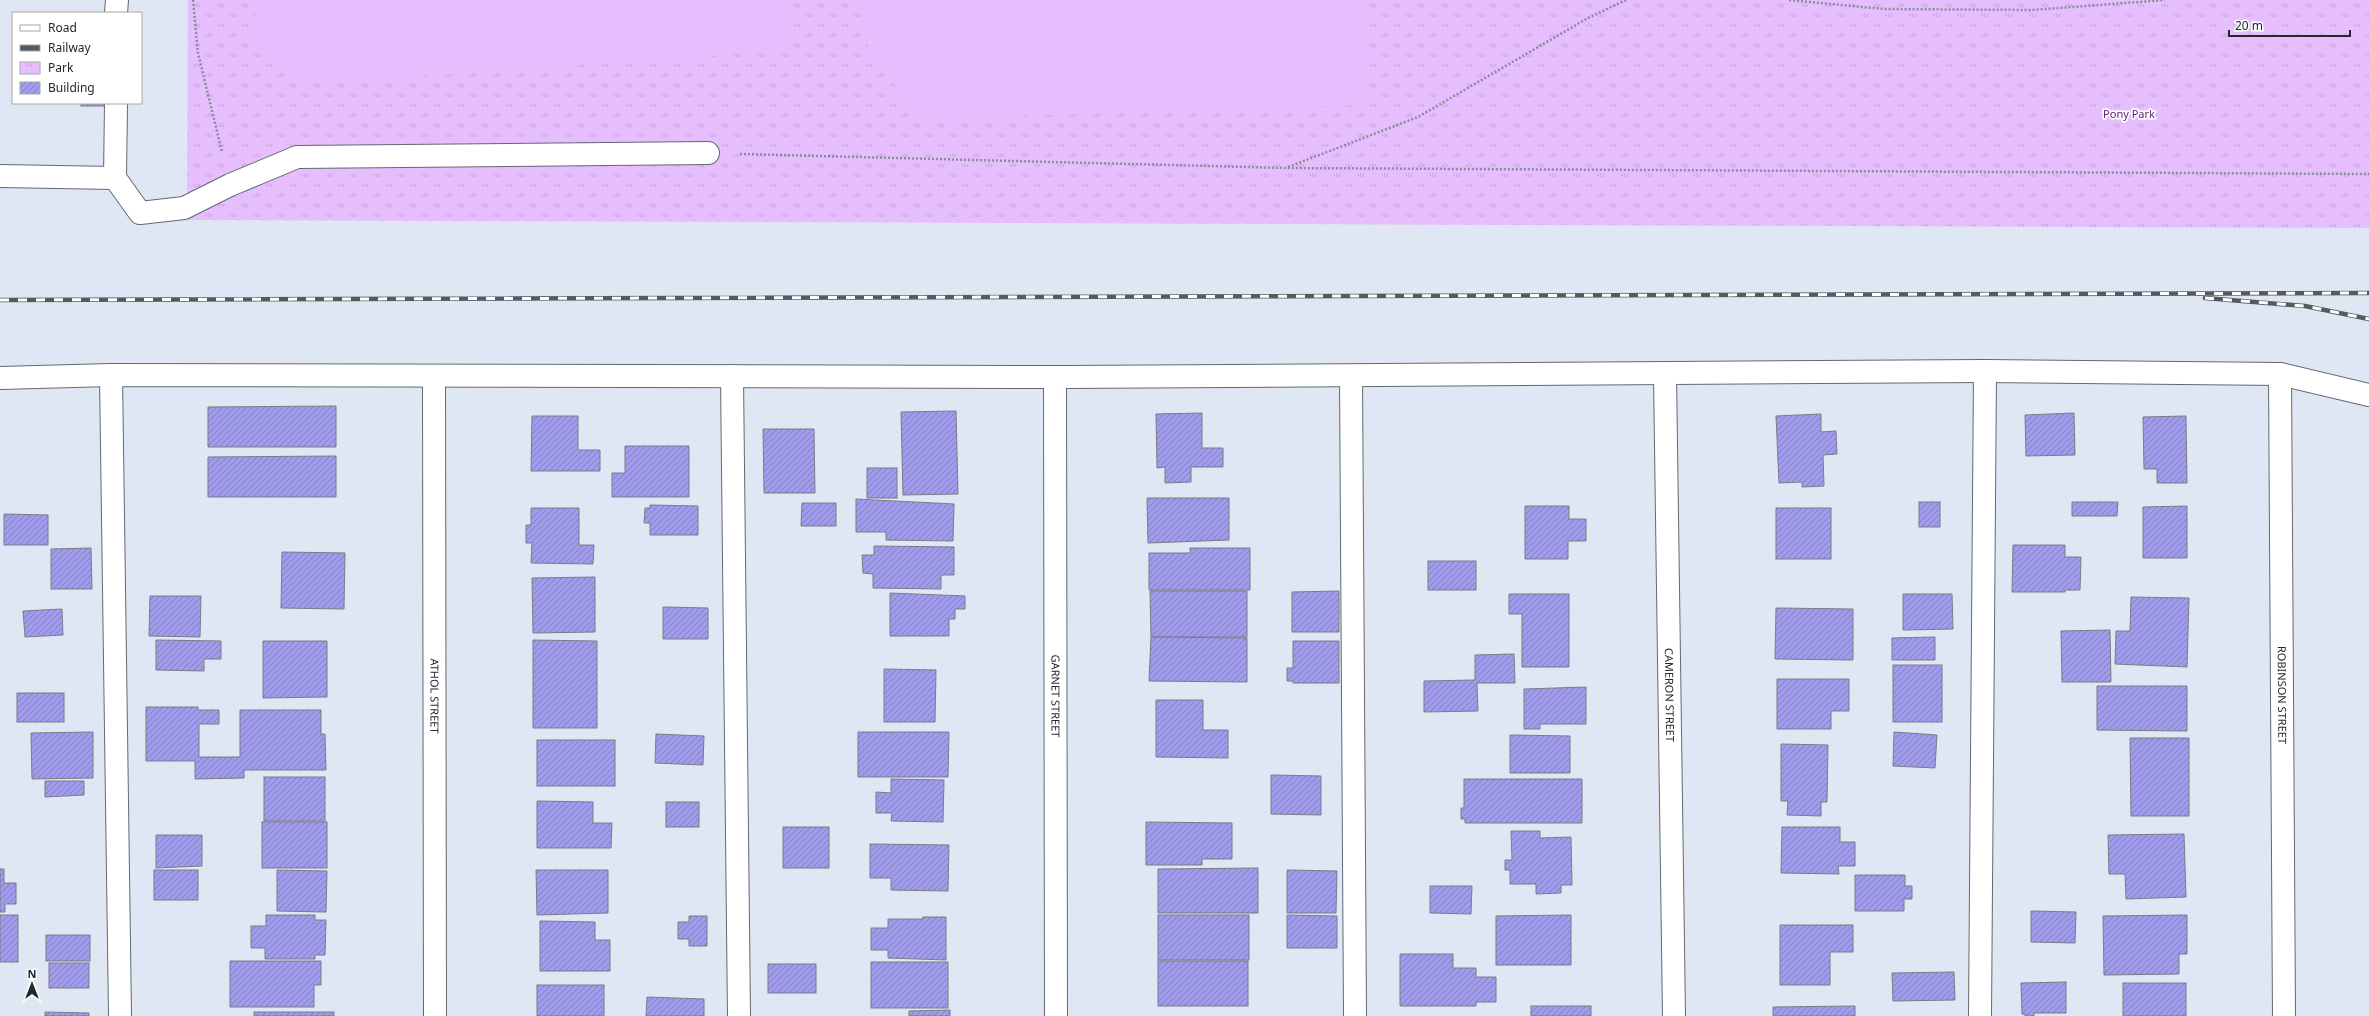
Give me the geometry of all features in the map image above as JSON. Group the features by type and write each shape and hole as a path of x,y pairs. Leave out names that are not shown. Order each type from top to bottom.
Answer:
{"street":[{"path":"116,12 117,0"},
{"path":"116,104 115,178 140,213 184,208 230,184 297,157 708,153"},
{"path":"0,176 115,178"},
{"path":"1980,1016 1985,371"},
{"path":"0,378 110,375 1055,377 1351,376 1985,371 2280,374 2369,394"},
{"name":"CAMERON STREET","path":"1665,374 1674,1016"},
{"name":"ROBINSON STREET","path":"2280,374 2284,1016"},
{"path":"110,375 120,1016"},
{"name":"ATHOL STREET","path":"434,376 434,1016"},
{"path":"732,376 739,1016"},
{"path":"1351,376 1355,1016"},
{"name":"GARNET STREET","path":"1055,377 1056,1016"}],"path":[{"path":"193,0 198,53 207,98 230,184"},
{"path":"1287,168 1418,116 1588,18 1626,0"},
{"path":"1789,0 1884,9 2032,10 2165,0"},
{"path":"708,153 1287,168 2369,174"}],"green space":[{"name":"Pony Park","path":"188,0 2369,0 2369,228 187,220"},
{"path":"256,0 792,0 790,50 308,84 254,37"},
{"path":"865,0 1370,0 1366,105 919,119 861,36"}],"building":[{"path":"81,104 104,104 104,106 81,106"},
{"path":"336,406 336,447 208,447 208,407"},
{"path":"956,411 958,494 903,495 901,412"},
{"path":"1202,413 1202,448 1223,448 1223,467 1191,467 1191,482 1165,483 1165,467 1157,468 1156,414"},
{"path":"2074,413 2075,455 2026,456 2025,415"},
{"path":"1821,414 1821,432 1836,431 1837,454 1823,455 1824,486 1802,487 1802,482 1779,483 1776,416"},
{"path":"532,416 578,416 578,450 600,450 600,471 531,471"},
{"path":"2186,416 2187,483 2157,483 2157,469 2144,469 2143,417"},
{"path":"763,429 814,429 815,493 764,493"},
{"path":"625,446 689,446 689,497 612,497 612,473 625,473"},
{"path":"336,456 336,497 208,497 208,457"},
{"path":"867,468 897,468 897,498 867,498"},
{"path":"1147,498 1229,498 1229,540 1148,543"},
{"path":"856,499 954,504 953,541 886,540 886,532 856,532"},
{"path":"1919,502 1940,502 1940,527 1919,527"},
{"path":"2072,502 2118,502 2117,516 2072,516"},
{"path":"802,503 836,503 836,526 801,526"},
{"path":"650,505 698,506 698,535 650,535 650,523 644,523 645,508 650,508"},
{"path":"1525,506 1569,506 1569,519 1586,519 1586,541 1568,541 1568,559 1525,559"},
{"path":"2187,506 2187,558 2143,558 2143,507"},
{"path":"531,508 579,508 579,545 594,545 593,564 531,563 532,543 526,543 526,525 531,525"},
{"path":"1776,508 1831,508 1831,559 1776,559"},
{"path":"4,514 48,515 48,545 4,545"},
{"path":"2013,545 2065,545 2065,557 2081,557 2080,590 2065,590 2065,592 2012,592"},
{"path":"874,546 954,547 954,575 941,575 941,589 873,588 873,574 863,573 862,555 874,555"},
{"path":"91,548 92,589 51,589 51,549"},
{"path":"1190,548 1250,548 1250,590 1149,590 1149,553 1190,553"},
{"path":"282,552 345,553 344,609 281,608"},
{"path":"1428,561 1476,561 1476,590 1428,590"},
{"path":"595,577 595,632 533,633 532,578"},
{"path":"1150,591 1247,591 1247,637 1151,637"},
{"path":"1339,591 1339,632 1292,632 1292,592"},
{"path":"890,593 965,596 965,609 955,609 955,619 949,619 949,636 890,636"},
{"path":"1509,594 1569,594 1569,667 1522,667 1522,614 1509,614"},
{"path":"1903,594 1952,594 1953,629 1903,630"},
{"path":"150,596 201,596 200,637 149,636"},
{"path":"2131,597 2189,598 2187,667 2115,664 2116,631 2130,631"},
{"path":"663,607 708,608 708,639 663,639"},
{"path":"1776,608 1853,609 1853,660 1775,659"},
{"path":"62,609 63,635 25,637 23,611"},
{"path":"2110,630 2111,682 2062,682 2061,631"},
{"path":"1151,637 1247,638 1247,682 1149,681"},
{"path":"1935,637 1935,660 1892,660 1892,638"},
{"path":"156,640 221,641 221,659 204,659 204,671 156,670"},
{"path":"533,640 597,641 597,728 533,728"},
{"path":"263,641 327,641 327,697 263,698"},
{"path":"1293,641 1339,641 1339,683 1293,683 1293,681 1287,681 1287,668 1293,668"},
{"path":"1514,654 1515,683 1477,683 1478,711 1424,712 1424,681 1475,680 1475,655"},
{"path":"1893,665 1942,665 1942,722 1893,722"},
{"path":"884,669 936,670 935,722 884,722"},
{"path":"1777,679 1849,679 1849,711 1831,711 1831,729 1777,729"},
{"path":"2097,686 2187,686 2187,731 2097,730"},
{"path":"1586,687 1586,724 1540,724 1540,729 1524,729 1524,689"},
{"path":"17,693 64,693 64,722 17,722"},
{"path":"1156,700 1203,700 1203,730 1228,730 1228,758 1156,757"},
{"path":"146,707 198,707 198,710 219,710 219,724 199,724 199,757 240,757 240,710 321,710 321,734 325,734 326,770 244,770 244,778 195,779 195,761 146,761"},
{"path":"93,732 93,778 32,779 31,733"},
{"path":"858,732 949,732 948,777 858,777"},
{"path":"1894,732 1937,735 1935,768 1893,766"},
{"path":"656,734 704,736 703,765 655,763"},
{"path":"1510,735 1570,736 1570,773 1510,773"},
{"path":"2130,738 2189,738 2189,816 2131,816"},
{"path":"537,740 615,740 615,786 537,786"},
{"path":"1781,744 1828,745 1827,802 1821,802 1821,816 1787,815 1788,801 1781,801"},
{"path":"1271,775 1321,776 1321,815 1271,814"},
{"path":"264,777 325,777 325,821 264,821"},
{"path":"891,779 944,780 943,822 891,821 892,813 876,813 876,792 891,793"},
{"path":"1464,779 1582,779 1582,823 1465,823 1465,819 1461,819 1461,808 1464,808"},
{"path":"45,781 84,781 84,795 45,797"},
{"path":"537,801 593,802 593,823 612,823 611,848 537,848"},
{"path":"666,802 699,802 699,827 666,827"},
{"path":"262,822 327,822 327,868 262,868"},
{"path":"1146,822 1232,823 1232,859 1202,859 1202,865 1146,865"},
{"path":"783,827 829,827 829,868 783,868"},
{"path":"1782,827 1840,827 1840,842 1855,842 1855,866 1838,866 1839,874 1781,873"},
{"path":"1511,831 1540,831 1540,838 1571,837 1572,885 1561,885 1561,893 1536,894 1536,884 1510,884 1510,870 1505,870 1505,860 1512,860"},
{"path":"2184,834 2186,897 2126,899 2125,874 2109,874 2108,835"},
{"path":"156,835 202,835 202,866 156,868"},
{"path":"870,844 949,845 948,891 891,890 891,878 870,878"},
{"path":"1258,868 1258,913 1158,913 1158,869"},
{"path":"0,869 4,869 4,883 16,883 16,904 5,904 5,912 0,912"},
{"path":"154,870 198,870 198,900 154,900"},
{"path":"277,870 327,871 326,912 277,911"},
{"path":"536,870 608,870 608,913 537,915"},
{"path":"1287,870 1337,871 1336,913 1287,913"},
{"path":"1855,875 1905,875 1905,886 1912,886 1912,899 1904,899 1904,911 1855,911"},
{"path":"1430,886 1472,886 1471,914 1430,913"},
{"path":"2031,911 2076,912 2075,943 2031,942"},
{"path":"0,915 18,915 18,962 0,962"},
{"path":"266,915 315,915 315,920 326,920 325,955 315,955 315,959 265,959 265,948 251,948 251,926 266,926"},
{"path":"1158,915 1249,915 1249,960 1158,960"},
{"path":"1287,915 1337,916 1337,948 1287,948"},
{"path":"1571,915 1571,965 1496,965 1496,916"},
{"path":"2187,915 2187,954 2179,954 2179,974 2104,975 2103,916"},
{"path":"689,916 707,916 707,946 689,946 689,939 678,939 678,922 689,922"},
{"path":"923,917 946,917 946,960 888,958 888,950 871,950 871,928 888,928 888,919 923,919"},
{"path":"540,921 595,922 595,940 610,940 610,971 540,971"},
{"path":"1780,925 1853,925 1853,952 1830,952 1830,985 1780,985"},
{"path":"46,935 90,935 90,961 46,961"},
{"path":"1400,954 1453,954 1453,968 1476,968 1476,977 1496,977 1496,1002 1476,1002 1476,1006 1400,1006"},
{"path":"230,961 321,961 321,985 314,985 314,1007 230,1007"},
{"path":"1158,961 1248,961 1248,1006 1158,1006"},
{"path":"871,962 948,962 948,1008 871,1008"},
{"path":"49,963 89,963 89,988 49,988"},
{"path":"768,964 816,964 816,993 768,993"},
{"path":"1954,972 1955,1000 1893,1001 1892,973"},
{"path":"2066,982 2066,1013 2034,1013 2034,1016 2025,1016 2025,1014 2022,1014 2021,983"},
{"path":"2123,983 2186,983 2186,1016 2123,1016"},
{"path":"537,985 604,985 604,1016 537,1016"},
{"path":"647,997 704,999 704,1016 646,1016"},
{"path":"1531,1006 1591,1006 1591,1016 1531,1016"},
{"path":"1855,1006 1855,1016 1773,1016 1773,1007"},
{"path":"950,1010 950,1016 909,1016 909,1011"},
{"path":"45,1012 89,1013 89,1016 45,1016"},
{"path":"254,1012 334,1012 334,1016 254,1016"}],"railway":[{"path":"0,300 2369,293"},
{"path":"2205,298 2305,306 2369,319"}]}
